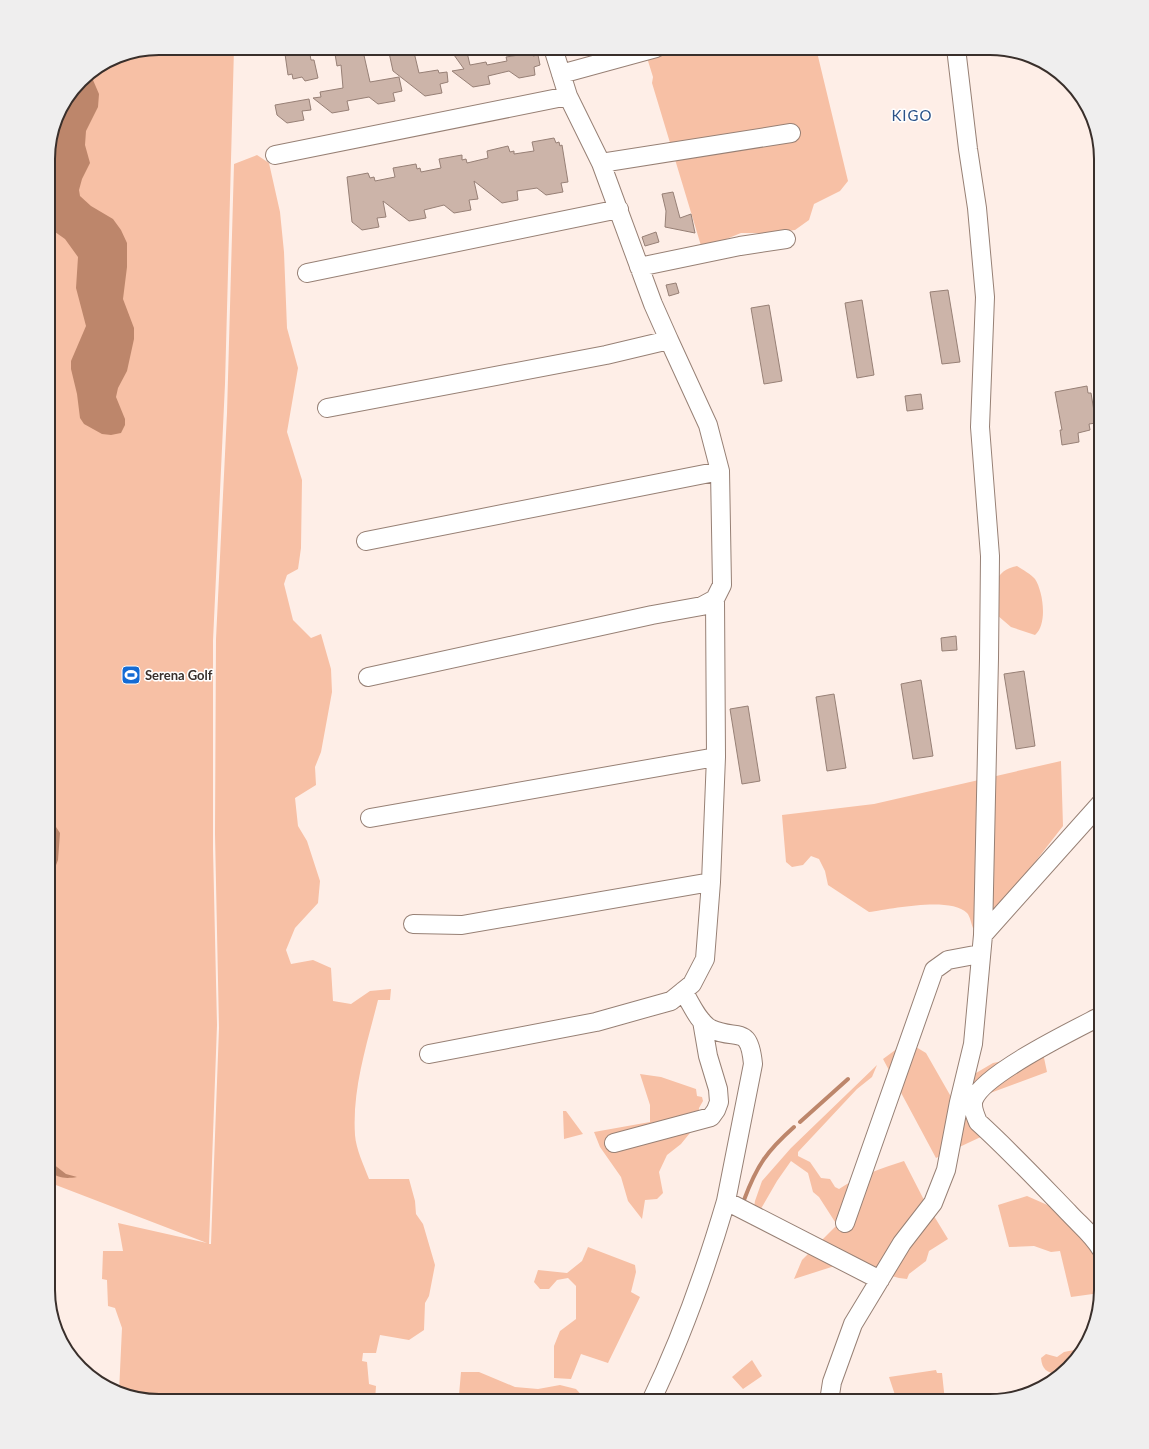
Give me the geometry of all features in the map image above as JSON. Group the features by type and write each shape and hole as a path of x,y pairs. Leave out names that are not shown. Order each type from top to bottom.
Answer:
{"street":[{"path":"429,1054 596,1022 671,1002 692,984 705,959 716,757 715,599 722,585 720,471 708,425 669,340 639,267 601,163 568,96 555,55"},
{"path":"561,74 630,55"},
{"path":"830,1394 832,1382 853,1324 902,1243 933,1203 946,1170 959,1102 973,1044 980,954 983,935 990,556 980,427 985,297 979,224 957,55"},
{"path":"275,155 568,96"},
{"path":"601,163 791,133"},
{"path":"307,273 619,209"},
{"path":"639,267 786,239"},
{"path":"327,408 606,354 669,340"},
{"path":"366,540 720,471"},
{"path":"368,677 652,615 702,606 715,599"},
{"path":"370,818 716,757"},
{"path":"983,935 1094,811"},
{"path":"413,924 462,925 710,882"},
{"path":"845,1223 934,970 948,960 980,954"},
{"path":"654,1394 663,1376 708,1260 726,1201 753,1064 752,1050 748,1040 741,1035 711,1028 702,1021 683,991"},
{"path":"1094,1020 1017,1061 980,1090 973,1100 974,1110 978,1122 1045,1187 1073,1218 1094,1238"},
{"path":"614,1143 711,1117 719,1102 718,1089 708,1056 702,1021"},
{"path":"726,1201 880,1280"}],"shaded area":[{"path":"152,55 234,55 225,384 213,641 213,849 217,1025 209,1244 211,1244 219,1028 215,834 216,639 227,413 234,164 257,155 269,163 280,212 284,252 287,328 298,368 287,432 302,480 301,548 298,569 287,575 284,584 293,620 311,638 321,634 331,669 332,692 321,752 315,767 316,785 295,798 298,826 307,841 320,881 318,903 295,928 286,950 291,964 313,960 331,968 333,1001 351,1004 370,991 391,989 390,1000 378,1000 365,1050 356,1101 355,1135 360,1157 369,1179 409,1179 415,1201 416,1214 423,1224 435,1265 429,1296 425,1303 424,1330 409,1340 380,1335 376,1353 363,1353 362,1361 367,1362 369,1384 376,1386 375,1394 159,1394 139,1392 119,1385 122,1328 115,1308 108,1306 107,1280 102,1279 103,1251 123,1251 118,1223 207,1243 55,1185 55,152 59,132 66,113 76,96 85,85 101,73 119,63"},
{"path":"646,55 818,55 848,181 840,191 814,204 809,220 795,230 772,233 741,233 702,249 652,83 653,77"},
{"path":"93,79 99,94 98,107 86,131 85,145 90,163 82,179 79,190 80,196 91,206 113,219 121,230 127,243 127,267 123,299 134,328 134,339 127,371 118,388 116,397 125,419 125,425 121,433 111,435 102,434 84,424 80,418 77,394 71,369 71,361 86,326 76,288 78,257 65,239 55,232 56,145 66,113 76,96 85,85"},
{"path":"1017,566 1035,579 1040,591 1043,616 1042,623 1035,635 1011,627 990,609 992,594 999,576 1009,568"},
{"path":"1061,761 1063,826 986,925 973,928 967,913 959,908 948,905 920,905 869,912 828,885 825,871 819,859 811,856 803,865 792,867 786,862 782,815 874,804"},
{"path":"55,826 60,833 58,860 55,868"},
{"path":"916,1047 926,1053 954,1102 985,1135 936,1158 883,1059 898,1048"},
{"path":"1043,1053 1047,1072 974,1099 954,1086 993,1063"},
{"path":"877,1065 872,1077 857,1089 798,1152 798,1156 810,1162 821,1178 830,1179 835,1187 839,1189 863,1176 904,1161 923,1198 948,1239 929,1251 926,1261 909,1274 907,1279 844,1263 794,1279 802,1260 837,1225 819,1197 813,1192 808,1173 791,1161 777,1181 751,1226 755,1201 762,1181 791,1148"},
{"path":"640,1074 661,1077 696,1089 697,1096 702,1097 703,1101 699,1108 698,1123 681,1144 667,1155 659,1172 663,1193 657,1199 645,1200 642,1219 628,1201 621,1177 600,1147 594,1132 650,1122 650,1105"},
{"path":"563,1111 566,1111 583,1134 564,1139"},
{"path":"55,1165 66,1174 77,1177 69,1178 58,1177 55,1175"},
{"path":"1027,1196 1052,1207 1094,1248 1094,1294 1071,1297 1060,1251 1051,1252 1034,1246 1009,1247 998,1205"},
{"path":"588,1247 635,1265 636,1272 631,1292 640,1297 608,1363 581,1354 571,1379 554,1378 554,1346 560,1331 576,1319 576,1286 568,1278 557,1280 549,1289 540,1289 534,1282 538,1270 567,1273 582,1261"},
{"path":"1074,1350 1068,1359 1052,1373 1044,1368 1041,1358 1046,1354 1057,1357 1064,1352"},
{"path":"752,1360 762,1376 743,1389 732,1377"},
{"path":"936,1370 937,1373 942,1373 944,1394 895,1394 889,1377"},
{"path":"461,1372 479,1372 515,1387 538,1389 560,1385 576,1389 581,1394 459,1394"}],"building":[{"path":"285,55 310,55 311,60 314,60 318,78 305,81 302,77 293,79 292,74 288,75"},
{"path":"335,55 364,55 370,82 399,77 402,91 393,93 395,101 378,104 369,97 347,101 349,110 332,113 313,98 321,97 320,92 343,88 341,65 337,66"},
{"path":"390,55 415,55 419,73 438,70 439,73 447,72 448,82 440,84 442,93 425,96 393,71"},
{"path":"454,55 468,55 470,65 486,62 487,65 507,61 506,57 538,55 540,65 534,67 535,75 519,78 509,71 488,76 490,84 473,87 452,71 464,69"},
{"path":"309,99 311,110 302,111 304,120 287,123 277,115 275,105"},
{"path":"554,138 556,143 559,142 560,146 562,145 568,182 561,183 563,192 546,195 537,188 517,191 518,200 502,203 474,181 478,199 469,200 471,210 454,213 444,205 424,210 426,218 409,221 383,201 386,217 377,218 379,227 362,230 352,222 347,177 368,173 370,178 374,177 375,181 395,177 393,168 416,164 417,169 420,168 421,172 441,168 439,159 462,155 462,160 466,159 467,163 488,158 487,151 508,146 510,152 514,151 514,154 534,151 532,142"},
{"path":"673,192 680,218 691,214 695,233 665,227 666,211 662,194"},
{"path":"656,232 659,242 645,246 642,237"},
{"path":"676,283 679,293 669,296 666,285"},
{"path":"948,290 960,362 942,364 930,292"},
{"path":"862,300 874,375 857,378 845,303"},
{"path":"769,305 782,381 764,384 751,308"},
{"path":"1087,386 1088,393 1091,393 1094,411 1094,423 1089,424 1090,430 1078,433 1079,442 1062,445 1060,430 1062,430 1055,392"},
{"path":"921,394 923,409 907,411 905,396"},
{"path":"956,636 957,650 942,651 941,638"},
{"path":"1024,671 1035,746 1016,749 1004,674"},
{"path":"921,680 933,756 913,759 901,684"},
{"path":"834,694 846,768 827,771 816,697"},
{"path":"748,706 760,781 742,784 730,709"}],"waterway":[{"path":"800,1122 848,1079"},
{"path":"744,1200 758,1168 764,1159 794,1127"}],"place":[{"name":"Serena Golf","path":"131,675"}],"district":[{"name":"KIGO","path":"912,116"}]}
